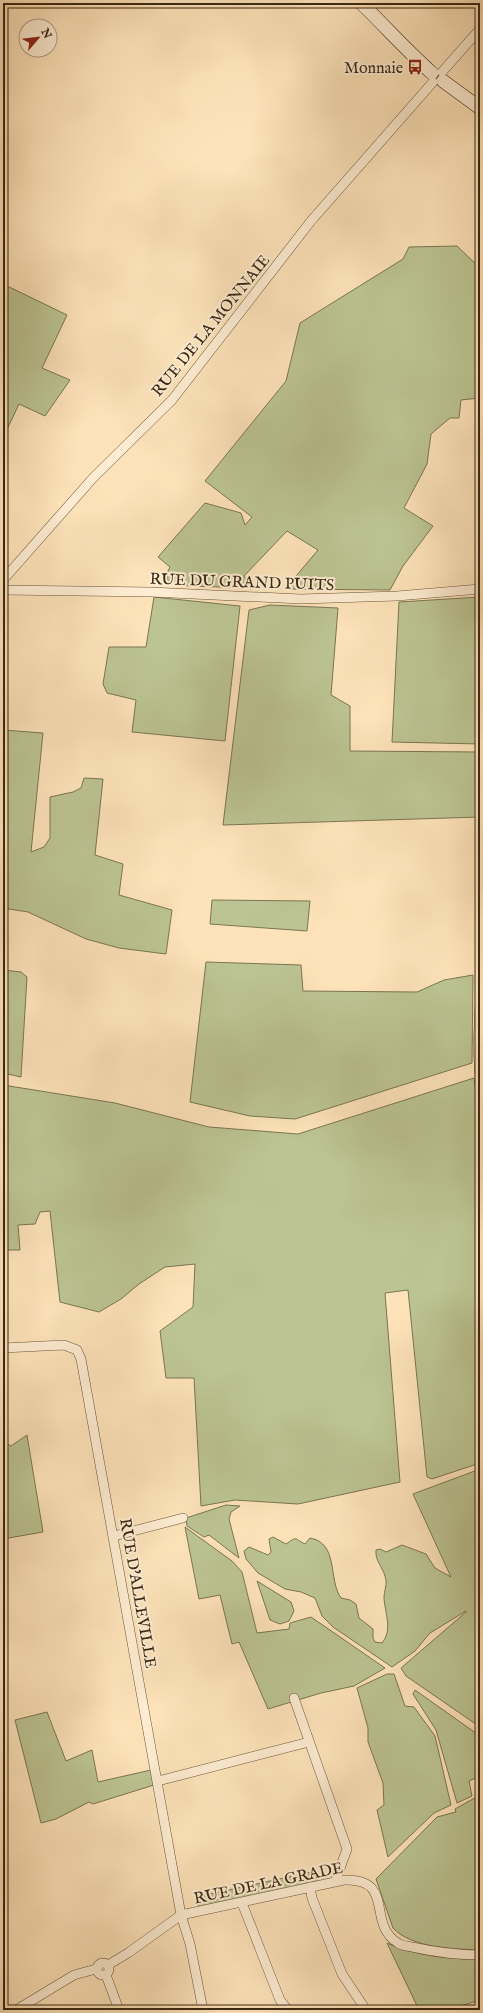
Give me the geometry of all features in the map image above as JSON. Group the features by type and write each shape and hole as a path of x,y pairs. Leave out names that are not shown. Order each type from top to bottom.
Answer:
{"main road":[{"path":"361,3 437,77 480,108"}],"street":[{"name":"RUE DE LA MONNAIE","path":"3,580 93,478 172,400 312,222 480,29"},
{"name":"RUE DU GRAND PUITS","path":"3,590 151,592 308,599 397,596 480,589"},
{"path":"480,1004 478,1048 480,1078"},
{"name":"RUE D'ALLEVILLE","path":"3,1348 64,1345 77,1350 83,1370 114,1536 181,1916 190,1944 203,2010"},
{"path":"114,1536 183,1518"},
{"path":"294,1698 347,1849 335,1882"},
{"path":"158,1781 310,1742"},
{"name":"RUE DE LA GRADE","path":"108,1965 181,1916 335,1882 359,1880 368,1883 373,1889 383,1925 389,1935 398,1944 444,1954 480,1955"},
{"path":"310,1888 312,1898 342,1974 366,2010"},
{"path":"242,1903 280,2000 288,2010"},
{"path":"16,2010 74,1975 96,1969 101,1963 108,1965 109,1972 106,1975"},
{"path":"96,1969 98,1974 106,1975"},
{"path":"106,1975 119,2010"}],"green space":[{"path":"457,246 480,268 480,398 461,400 459,418 450,418 431,434 427,464 404,508 433,526 403,566 390,590 285,589 318,550 287,531 244,576 252,588 189,586 168,583 167,573 170,567 158,557 205,503 241,513 245,525 252,517 205,481 286,381 300,323 403,259 409,247"},
{"path":"3,284 67,315 42,368 70,380 45,416 19,404 3,438"},
{"path":"154,597 240,606 225,741 132,732 136,700 107,693 103,684 109,647 146,647"},
{"path":"480,597 480,744 392,742 399,602"},
{"path":"270,605 338,608 331,695 350,706 350,751 480,752 480,817 223,825 249,610"},
{"path":"3,730 43,733 31,852 44,847 50,838 50,797 73,792 81,788 84,778 103,779 95,855 123,864 119,895 172,910 166,954 119,948 86,939 28,912 3,908"},
{"path":"212,900 310,901 307,931 210,924"},
{"path":"206,962 301,965 303,991 417,992 444,980 473,975 472,1063 295,1119 250,1116 190,1102"},
{"path":"3,970 21,972 27,977 21,1077 3,1073"},
{"path":"474,1078 480,1122 480,1463 432,1479 427,1477 408,1290 385,1293 400,1482 298,1504 235,1500 201,1506 194,1378 166,1378 160,1331 193,1307 195,1264 165,1267 139,1284 121,1299 99,1312 60,1302 50,1211 40,1212 35,1224 18,1225 20,1250 3,1250 3,1085 115,1103 209,1127 298,1134"},
{"path":"27,1435 43,1532 3,1539 3,1441 11,1446"},
{"path":"480,1469 480,1727 406,1676 401,1668 466,1611 430,1633 415,1651 392,1667 333,1627 322,1616 315,1598 301,1592 285,1589 258,1573 246,1559 244,1551 249,1547 268,1555 271,1552 269,1539 273,1537 286,1544 296,1539 305,1544 310,1538 319,1541 329,1554 337,1590 341,1598 350,1600 356,1604 359,1618 373,1629 373,1638 375,1642 382,1643 388,1627 384,1598 386,1579 379,1563 376,1550 380,1549 386,1552 402,1545 426,1554 435,1568 451,1577 413,1494"},
{"path":"226,1505 240,1506 231,1512 229,1519 239,1558 209,1535 204,1537 187,1526 186,1518"},
{"path":"185,1527 232,1561 242,1572 257,1633 289,1629 290,1623 311,1617 385,1668 354,1686 321,1693 268,1709 239,1642 232,1644 220,1595 199,1599"},
{"path":"257,1581 291,1602 294,1611 289,1621 280,1624 270,1620"},
{"path":"387,1674 394,1674 405,1706 414,1707 435,1736 451,1805 434,1813 388,1857 377,1810 384,1805 383,1783 368,1742 368,1728 357,1688"},
{"path":"415,1690 480,1736 480,1776 469,1781 472,1796 457,1803 436,1730 413,1694"},
{"path":"47,1712 66,1761 92,1750 98,1782 151,1770 154,1785 93,1804 89,1802 56,1819 41,1823 15,1720"},
{"path":"480,1795 480,1950 434,1946 411,1940 401,1935 393,1928 376,1879 437,1817 456,1812 455,1809"},
{"path":"316,1871 317,1882 199,1907 196,1897"},
{"path":"387,1943 420,1954 457,1959 480,1959 480,2000 448,2010 419,2010"}],"place":[{"name":"Monnaie","path":"415,67"}]}
